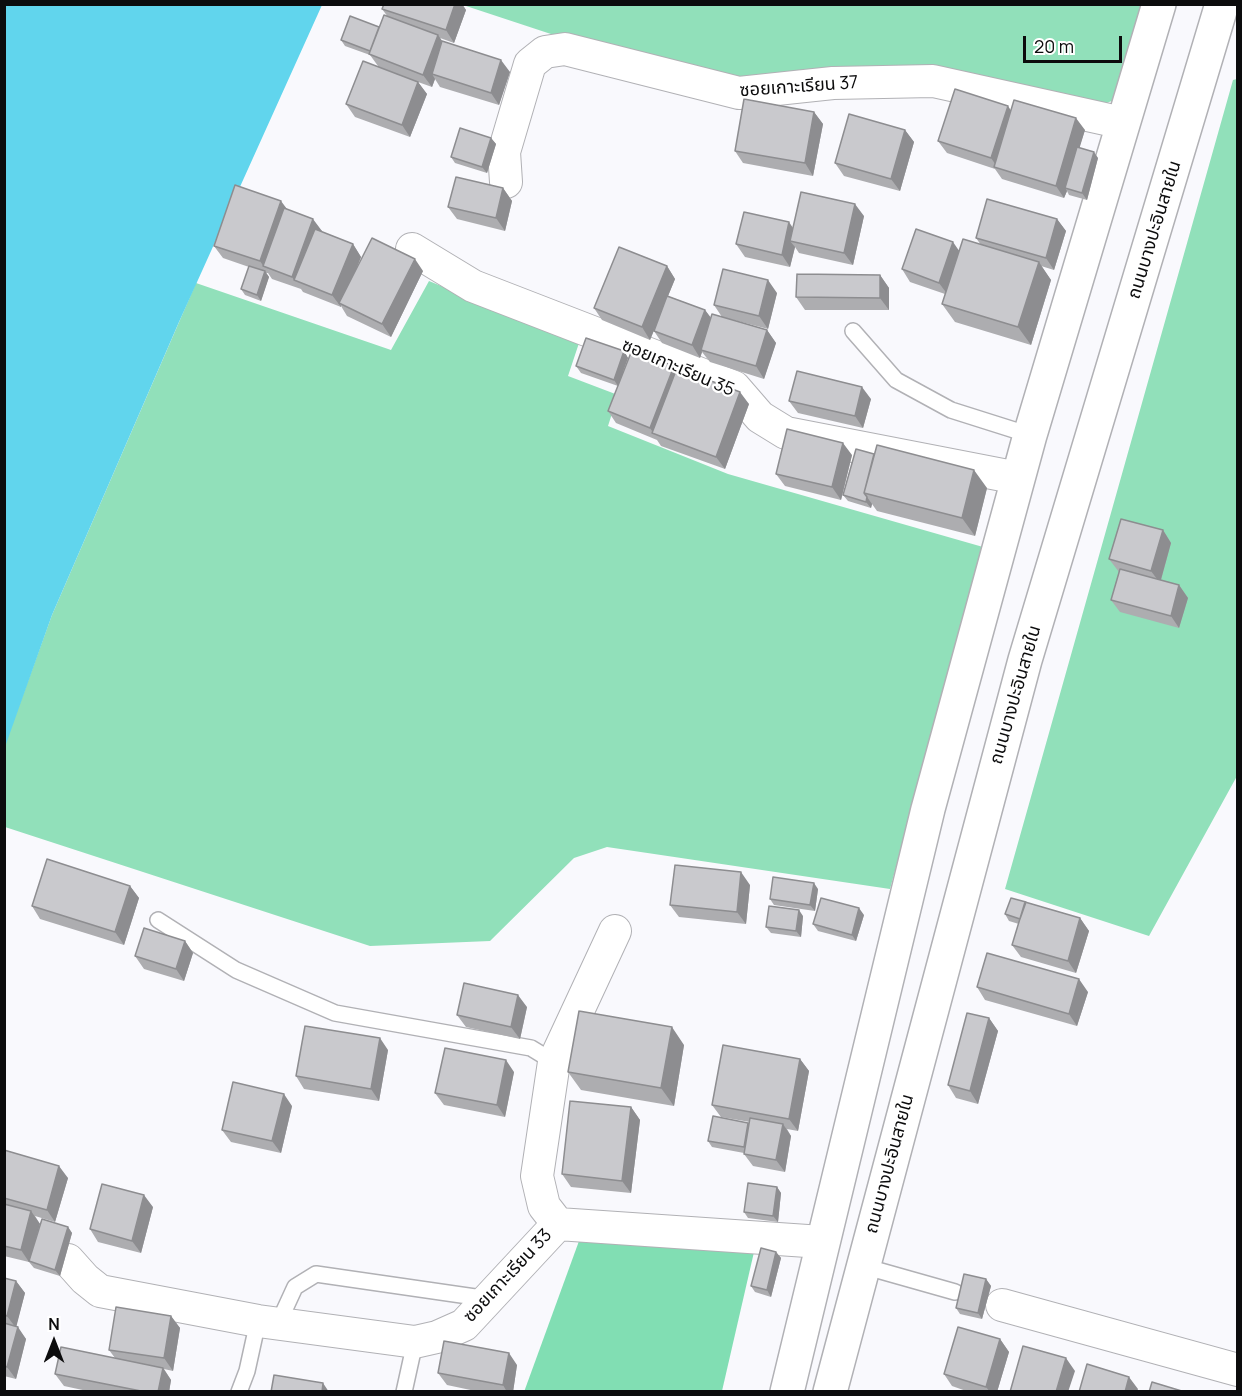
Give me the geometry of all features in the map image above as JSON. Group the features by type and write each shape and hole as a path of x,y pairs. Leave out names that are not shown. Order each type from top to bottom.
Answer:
{"main road":[{"path":"787,1392 928,808 1030,435 1159,4"},
{"name":"ถนนบางปะอินสายใน","path":"830,1392 1025,660 1222,4"}],"street":[{"name":"ซอยเกาะเรียน 37","path":"506,182 504,152 530,64 545,52 565,49 739,93 833,83 933,81 1123,123"},
{"name":"ซอยเกาะเรียน 35","path":"412,249 473,286 734,387 760,417 786,433 1018,478"},
{"path":"558,1224 544,1206 537,1176 554,1062 615,931"},
{"name":"ซอยเกาะเรียน 33","path":"68,1260 85,1279 100,1291 268,1322 416,1342 437,1337 464,1325 558,1224 822,1242"},
{"path":"1002,1305 1238,1370"}],"lane":[{"path":"853,331 896,380 951,410 1030,435"},
{"path":"158,920 236,970 335,1013 531,1048 554,1062"},
{"path":"863,1266 955,1292"},
{"path":"239,1392 268,1322 295,1287 316,1274 489,1299"},
{"path":"404,1392 416,1342"}],"green space":[{"path":"463,5 1142,5 1114,100 1102,105 747,81 560,37"},
{"path":"1237,79 1237,776 1149,936 1005,889 1233,80"},
{"path":"429,281 579,343 568,376 618,395 608,426 728,474 983,547 890,889 607,847 574,858 490,941 370,946 5,827 4,747 52,615 196,283 391,350"},
{"path":"579,1241 754,1252 722,1391 524,1392"}],"water":[{"path":"5,5 322,5 179,322 52,615 5,747"}],"building":[{"path":"384,4 455,4 446,30 382,9"},
{"path":"384,15 438,35 423,75 369,54"},
{"path":"350,16 379,27 370,51 341,40"},
{"path":"442,41 501,60 491,93 432,74"},
{"path":"363,61 418,82 402,125 346,104"},
{"path":"955,89 1008,106 991,158 938,141"},
{"path":"744,99 814,112 805,163 735,151"},
{"path":"1014,100 1076,118 1056,186 994,167"},
{"path":"849,114 905,130 891,179 835,163"},
{"path":"460,128 491,138 482,167 451,157"},
{"path":"1077,147 1094,152 1082,193 1065,188"},
{"path":"456,177 503,188 496,218 448,207"},
{"path":"235,185 281,201 260,261 214,246"},
{"path":"801,192 855,204 844,253 790,241"},
{"path":"987,199 1057,219 1046,258 976,238"},
{"path":"284,208 313,219 292,277 263,266"},
{"path":"744,212 789,222 782,255 736,244"},
{"path":"315,229 353,244 332,295 294,280"},
{"path":"916,229 953,242 939,283 902,269"},
{"path":"372,238 415,259 382,324 339,303"},
{"path":"963,239 1039,262 1018,327 942,304"},
{"path":"619,247 667,266 642,327 594,308"},
{"path":"249,266 265,271 257,295 241,289"},
{"path":"723,269 768,280 759,316 714,305"},
{"path":"797,274 880,275 880,298 796,297"},
{"path":"667,296 705,310 692,345 654,331"},
{"path":"712,314 767,330 756,366 701,350"},
{"path":"586,338 624,351 614,380 576,366"},
{"path":"632,350 674,366 650,428 608,411"},
{"path":"677,368 740,392 716,457 652,433"},
{"path":"797,371 862,387 855,416 789,401"},
{"path":"787,429 843,443 832,487 776,474"},
{"path":"877,445 974,470 962,518 864,493"},
{"path":"856,449 874,454 864,493 867,497 866,502 843,495"},
{"path":"1121,519 1163,530 1151,571 1109,559"},
{"path":"1120,569 1179,585 1171,616 1111,600"},
{"path":"47,859 130,886 115,932 32,906"},
{"path":"675,865 741,872 737,912 670,905"},
{"path":"773,877 814,883 810,905 770,899"},
{"path":"821,898 859,908 852,935 813,924"},
{"path":"1011,898 1026,902 1020,919 1005,914"},
{"path":"1025,902 1080,918 1068,961 1012,945"},
{"path":"769,906 799,910 796,931 766,927"},
{"path":"144,928 185,941 176,969 135,956"},
{"path":"987,953 1079,979 1069,1014 977,987"},
{"path":"464,983 518,995 511,1027 457,1015"},
{"path":"579,1011 672,1027 661,1088 568,1072"},
{"path":"967,1013 989,1018 970,1091 948,1085"},
{"path":"305,1026 380,1038 371,1089 296,1076"},
{"path":"723,1045 800,1059 789,1119 712,1105"},
{"path":"445,1048 506,1060 497,1105 435,1093"},
{"path":"233,1082 284,1094 272,1141 222,1130"},
{"path":"570,1101 631,1107 622,1181 562,1174"},
{"path":"713,1116 748,1123 744,1147 708,1141"},
{"path":"750,1118 783,1124 776,1160 744,1154"},
{"path":"4,1150 59,1166 47,1210 4,1198"},
{"path":"748,1183 777,1187 773,1216 744,1212"},
{"path":"102,1184 144,1195 132,1241 90,1229"},
{"path":"4,1204 31,1211 21,1250 4,1246"},
{"path":"42,1219 68,1227 55,1270 29,1261"},
{"path":"761,1248 776,1252 767,1290 751,1286"},
{"path":"964,1274 986,1279 978,1313 956,1308"},
{"path":"4,1278 16,1281 7,1316 4,1315"},
{"path":"116,1307 171,1316 164,1358 109,1350"},
{"path":"4,1323 18,1327 7,1367 4,1366"},
{"path":"958,1327 1000,1339 986,1387 944,1374"},
{"path":"444,1341 509,1353 503,1385 438,1373"},
{"path":"1023,1346 1066,1358 1056,1392 1010,1392"},
{"path":"61,1347 163,1368 158,1392 146,1392 55,1374"},
{"path":"1087,1364 1129,1377 1125,1392 1079,1392"},
{"path":"274,1375 323,1383 322,1392 271,1392"},
{"path":"1152,1382 1185,1392 1149,1392"}]}
